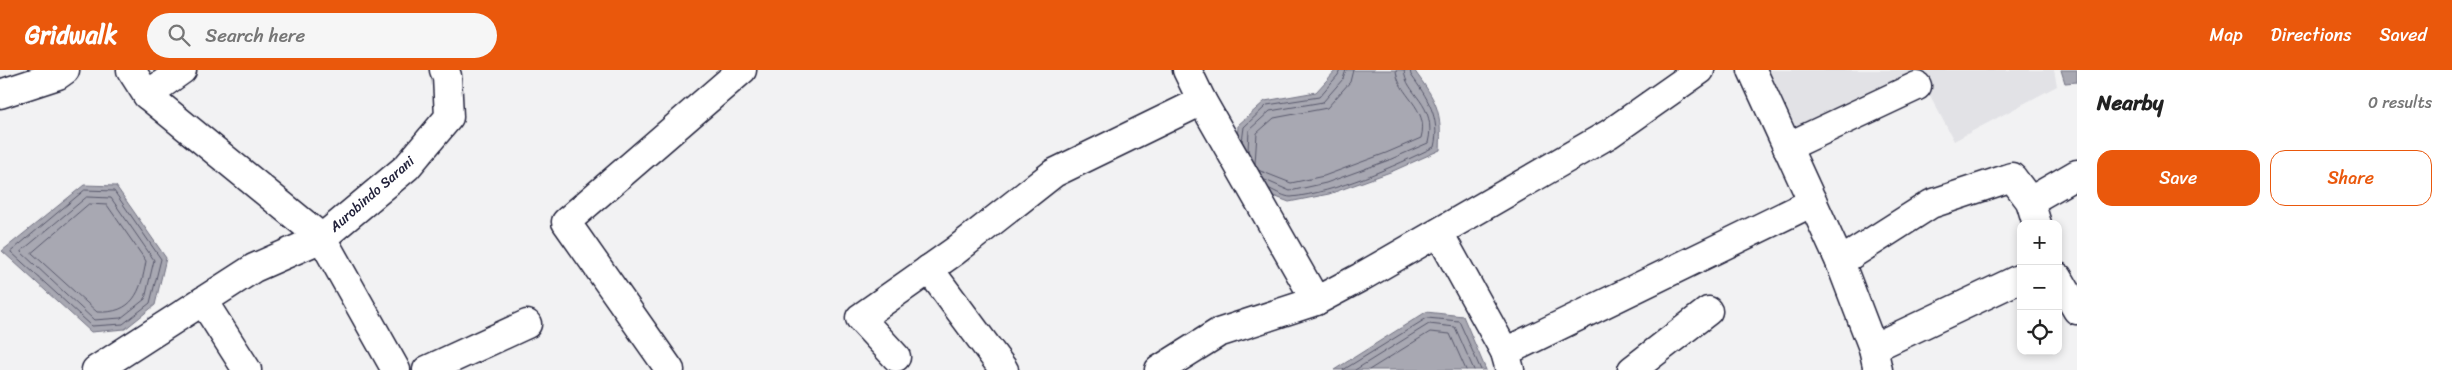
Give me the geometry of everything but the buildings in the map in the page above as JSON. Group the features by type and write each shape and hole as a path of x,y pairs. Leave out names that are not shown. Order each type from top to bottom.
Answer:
{"street":[{"path":"0,94 58,75 66,70"},
{"path":"96,370 254,268 322,238 147,95 132,70"},
{"path":"147,95 182,70"},
{"name":"Aurobindo Sarani","path":"396,370 322,238 407,167 449,117 447,76 444,70"},
{"path":"670,370 566,222 742,70"},
{"path":"1187,70 1202,101 1316,301"},
{"path":"1159,370 1218,333 1316,301 1610,134 1700,70"},
{"path":"1752,70 1840,262 1876,359 2017,280"},
{"path":"1787,147 1917,86"},
{"path":"896,357 860,318 929,269 1054,173 1202,101"},
{"path":"1840,262 1931,204 2012,177 2034,212 2077,174"},
{"path":"1438,233 1508,361 1813,202"},
{"path":"929,269 1004,370"},
{"path":"2062,284 2077,310"},
{"path":"204,301 247,370"},
{"path":"1632,370 1708,311"},
{"path":"428,370 527,324"}],"shaded area":[{"path":"1765,70 2054,70 2057,86 1954,141 1921,78 1792,134"}],"water":[{"path":"1336,70 1414,70 1433,99 1439,116 1440,150 1393,171 1329,194 1289,202 1235,181 1238,125 1265,101 1316,92"},
{"path":"2061,70 2077,70 2077,82 2065,83"},
{"path":"84,185 116,186 166,258 155,305 125,329 91,332 2,251"},
{"path":"1426,312 1463,316 1486,370 1334,370"}]}
